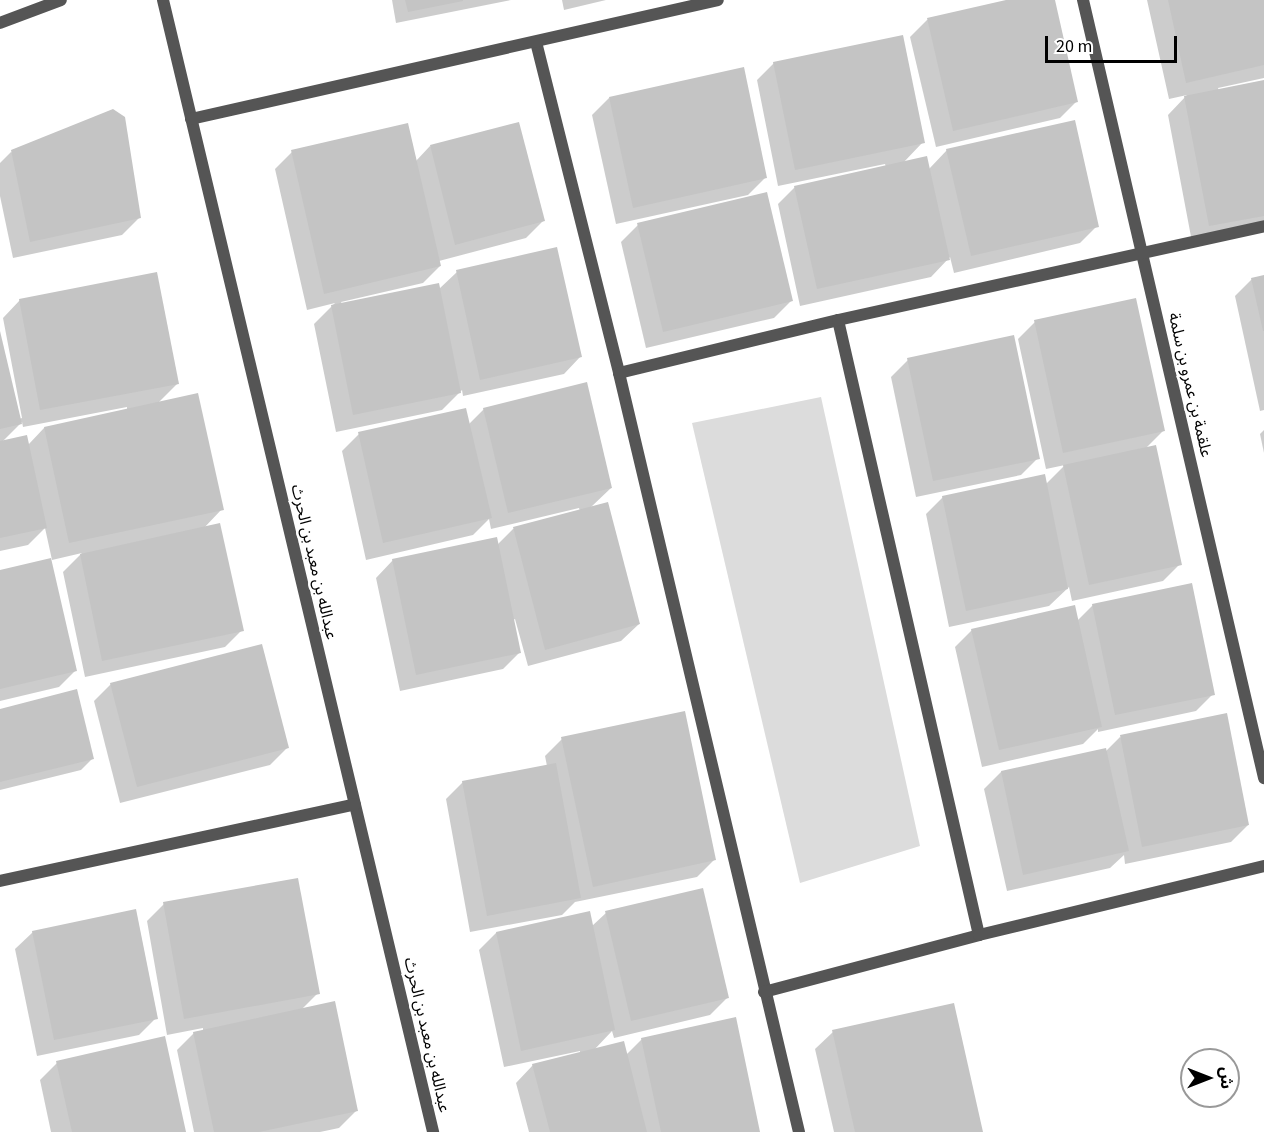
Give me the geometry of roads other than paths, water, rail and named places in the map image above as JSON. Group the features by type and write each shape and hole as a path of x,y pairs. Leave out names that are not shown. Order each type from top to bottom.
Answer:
{"street":[{"path":"0,23 61,0"},
{"name":"عبدالله بن معبد بن الحرث","path":"163,0 433,1132"},
{"path":"191,120 718,0"},
{"name":"علقمة بن عمرو بن سلمة","path":"1083,0 1264,778"},
{"path":"536,42 619,373 799,1132"},
{"path":"619,373 838,320 1142,255 1264,226"},
{"path":"838,320 979,935"},
{"path":"0,881 355,804"},
{"path":"764,992 979,935 1264,866"}]}
